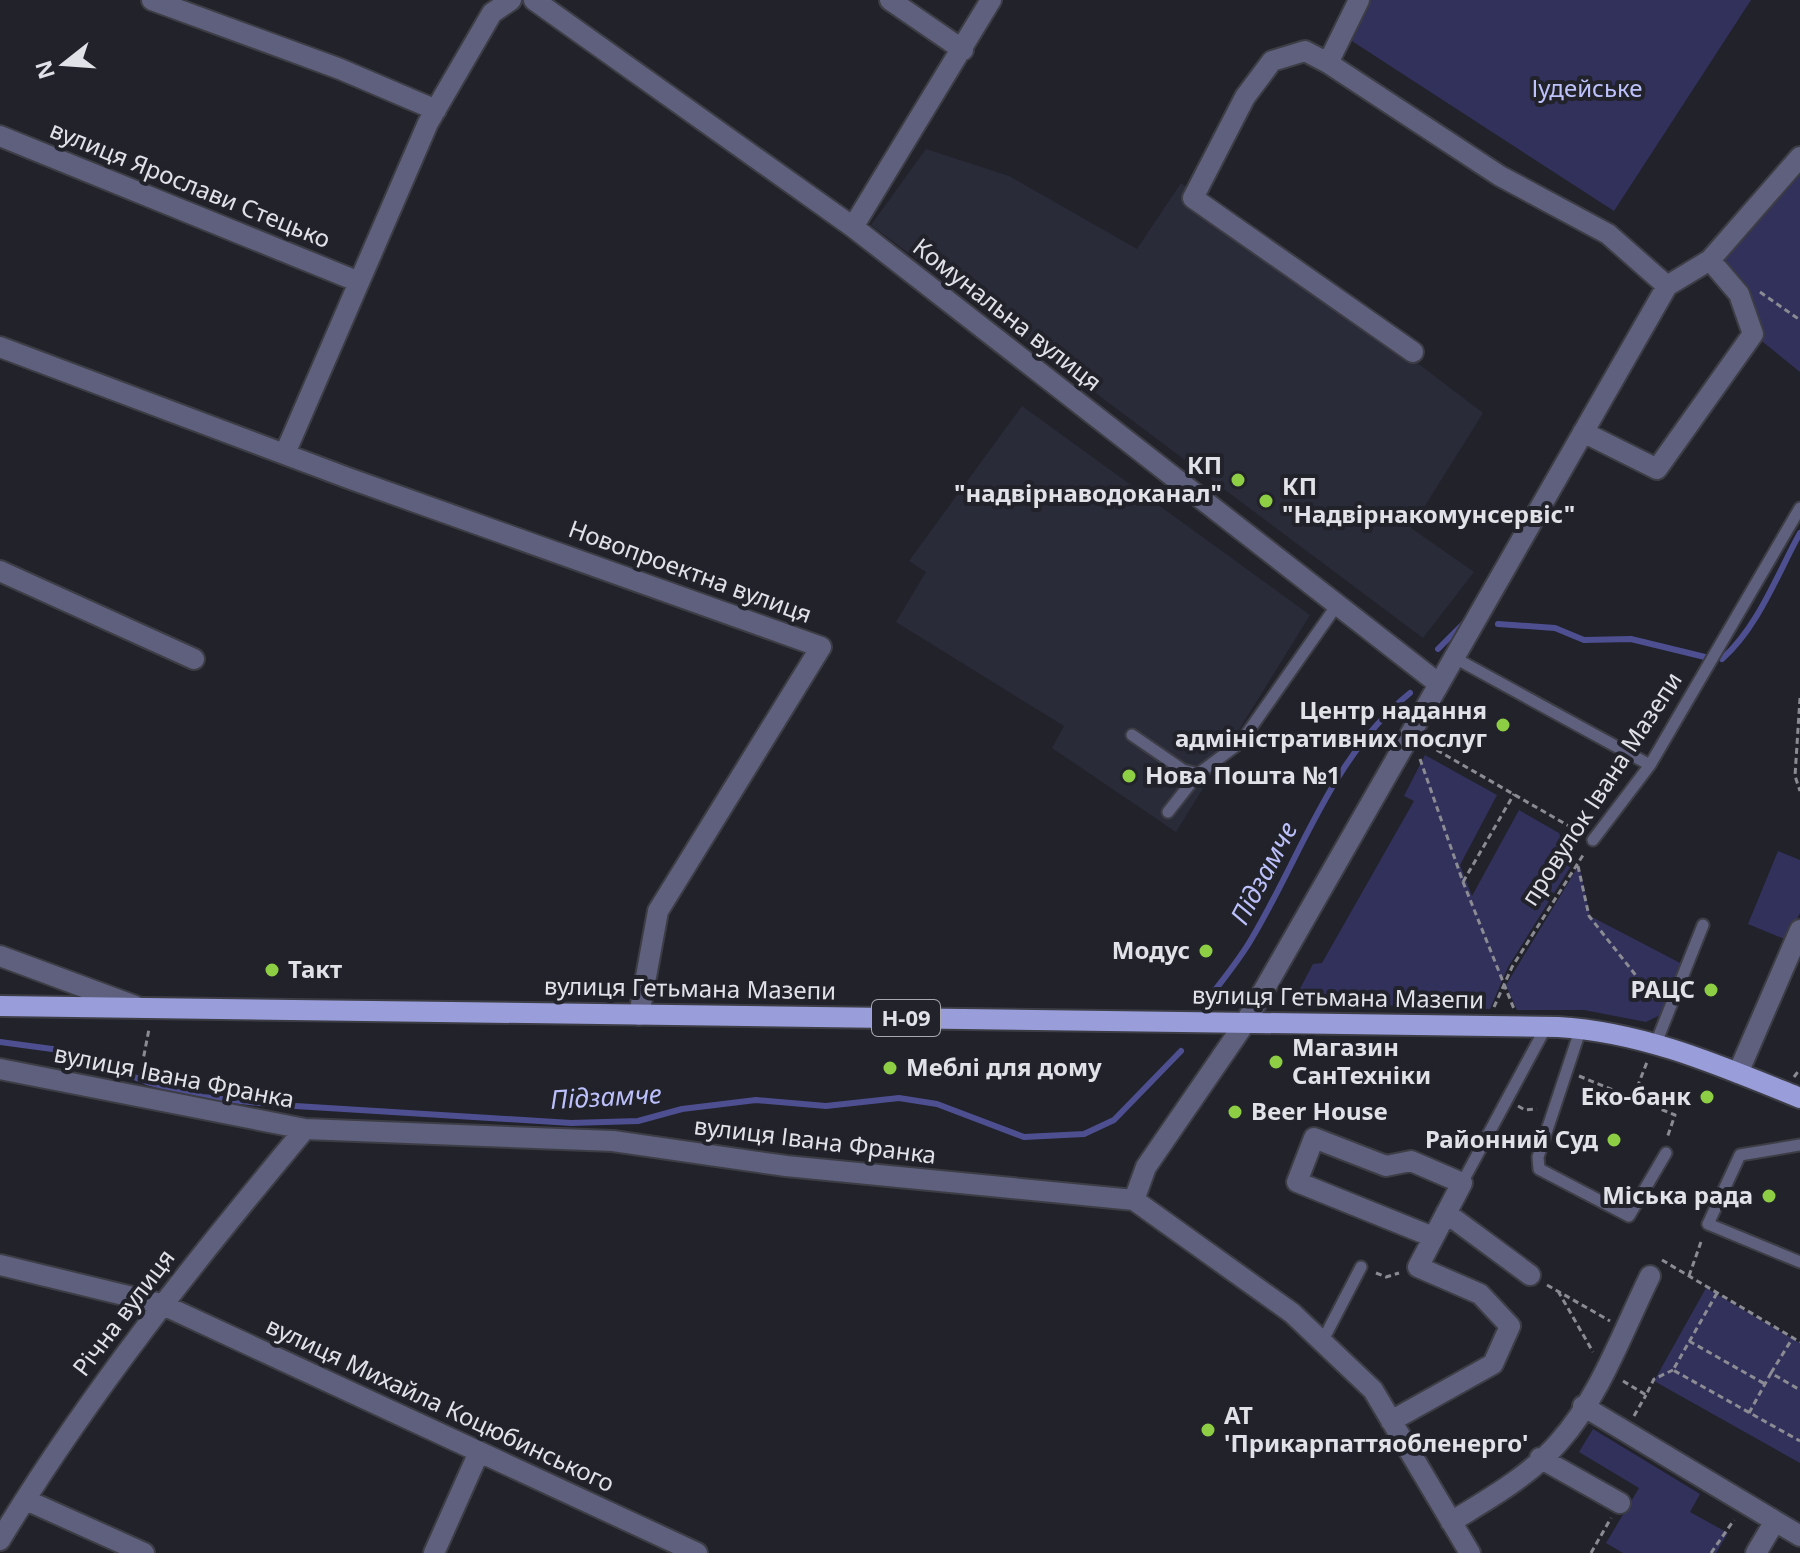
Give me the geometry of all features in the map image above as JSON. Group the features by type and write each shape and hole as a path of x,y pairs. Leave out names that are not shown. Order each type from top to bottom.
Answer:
{"main road":[{"name":"вулиця Гетьмана Мазепи","path":"0,1006 146,1018 639,1015 1581,1028 1652,1051 1738,1073 1800,1098"}],"street":[{"path":"152,0 340,69 436,110"},
{"path":"286,451 436,110 492,13 511,0"},
{"name":"Комунальна вулиця","path":"534,0 853,227 1439,684"},
{"path":"890,0 963,50"},
{"path":"853,227 991,0"},
{"path":"1328,63 1359,0"},
{"path":"1413,352 1193,198 1245,97 1272,61 1305,51 1328,63 1500,176 1608,234 1667,286"},
{"name":"вулиця Ярослави Стецько","path":"0,136 359,282"},
{"path":"1470,1553 1373,1390 1280,1305 1134,1200 1146,1167 1245,1023 1667,286 1710,260 1800,157"},
{"path":"1583,432 1657,469 1753,334 1739,294 1710,260"},
{"name":"Новопроектна вулиця","path":"0,347 286,451 348,478 821,647 658,911 639,1015"},
{"path":"0,571 194,659"},
{"path":"1738,1073 1800,930"},
{"path":"0,956 146,1018"},
{"name":"вулиця Івана Франка","path":"0,1069 305,1129 613,1141 786,1166 1134,1200"},
{"name":"Річна вулиця","path":"2,1534 112,1369 161,1304 305,1129"},
{"path":"1391,1421 1493,1364 1510,1326 1480,1294 1418,1267 1462,1183 1411,1161 1386,1166 1314,1138 1297,1182 1433,1237"},
{"path":"1446,1213 1530,1275"},
{"name":"вулиця Михайла Коцюбинського","path":"0,1265 161,1304 697,1553"},
{"path":"1451,1522 1509,1485 1558,1443 1604,1370 1650,1276"},
{"path":"1583,1406 1800,1536"},
{"path":"434,1553 479,1452"},
{"path":"1540,1458 1620,1503"},
{"path":"26,1500 144,1553"},
{"path":"1756,1553 1775,1521"}],"lane":[{"name":"провулок Івана Мазепи","path":"1593,840 1650,765 1800,508"},
{"path":"1168,812 1198,774 1241,742 1337,605"},
{"path":"1453,657 1650,765"},
{"path":"1132,735 1183,770 1198,774"},
{"path":"1652,1051 1703,925"},
{"path":"1462,1183 1546,1027"},
{"path":"1581,1028 1538,1157 1539,1169 1629,1216 1666,1153"},
{"path":"1800,1145 1740,1155 1708,1224 1800,1262"},
{"path":"1322,1342 1361,1267"}],"path":[{"path":"1800,698 1795,776 1800,791"},
{"path":"1428,745 1593,840"},
{"path":"1420,759 1463,882 1515,1012"},
{"path":"1463,882 1514,794"},
{"name":"провулок Івана Мазепи","path":"1492,1011 1504,985 1593,840"},
{"path":"1578,864 1589,916 1656,1002"},
{"path":"137,1096 146,1018"},
{"path":"1633,1098 1652,1051"},
{"path":"1567,1071 1675,1115 1666,1153"},
{"path":"1508,1101 1525,1110 1555,1108"},
{"path":"1689,1276 1708,1224"},
{"path":"1650,1276 1660,1259 1800,1342"},
{"path":"1361,1267 1386,1277 1418,1267"},
{"path":"1530,1275 1624,1329"},
{"path":"1558,1291 1604,1370 1646,1395"},
{"path":"1626,1432 1654,1379 1673,1370 1717,1293"},
{"path":"1749,1413 1792,1338"},
{"path":"1689,1341 1765,1384"},
{"path":"1673,1370 1800,1441"},
{"path":"1771,1373 1800,1390"},
{"path":"1591,1553 1620,1503"},
{"path":"1711,1553 1746,1503"}],"shaded area":[{"path":"926,149 1009,176 1137,249 1181,183 1483,413 1411,528 1474,572 1423,638 871,225"},
{"path":"1022,406 1310,615 1176,832 1052,748 1064,726 896,622 926,572 909,561"}],"green space":[{"name":"Іудейське","path":"1359,0 1751,0 1614,211 1338,32"},
{"path":"1800,162 1800,372 1753,334 1710,260"},
{"path":"1425,755 1497,795 1460,865 1472,896 1519,810 1559,833 1571,866 1508,967 1490,1009 1293,1002 1313,964 1322,963 1414,801 1404,796"},
{"path":"1778,851 1800,860 1800,913 1787,940 1748,924"},
{"path":"1579,865 1590,916 1684,965 1664,1013 1646,1022 1584,1010 1517,1010 1506,985"},
{"path":"1706,1288 1800,1343 1800,1463 1654,1381"},
{"path":"1593,1429 1700,1494 1690,1512 1728,1533 1716,1553 1623,1553 1606,1543 1639,1488 1579,1452"}],"waterway":[{"name":"Підзамче","path":"1722,659 1746,632 1766,600 1800,533"},
{"name":"Підзамче","path":"1438,649 1465,622"},
{"name":"Підзамче","path":"1498,624 1555,628 1584,640 1631,639 1705,657"},
{"name":"Підзамче","path":"1209,998 1252,938 1339,776 1359,746 1410,693"},
{"name":"Підзамче","path":"0,1042 67,1051 147,1082 202,1097 279,1105 571,1123 638,1121 682,1109 756,1100 826,1106 899,1098 937,1104 1024,1137 1084,1134 1114,1120 1181,1051"}],"place":[{"name":"КП \"надвірнаводоканал\"","path":"1238,480"},
{"name":"КП \"Надвірнакомунсервіс\"","path":"1266,501"},
{"name":"Центр надання адміністративних послуг","path":"1503,725"},
{"name":"Нова Пошта №1","path":"1129,776"},
{"name":"Модус","path":"1206,951"},
{"name":"Такт","path":"272,970"},
{"name":"РАЦС","path":"1711,990"},
{"name":"Магазин СанТехніки","path":"1276,1062"},
{"name":"Меблі для дому","path":"890,1068"},
{"name":"Еко-банк","path":"1707,1097"},
{"name":"Beer House","path":"1235,1112"},
{"name":"Районний Суд","path":"1614,1140"},
{"name":"Міська рада","path":"1769,1196"},
{"name":"АТ 'Прикарпаттяобленерго'","path":"1208,1430"}]}
